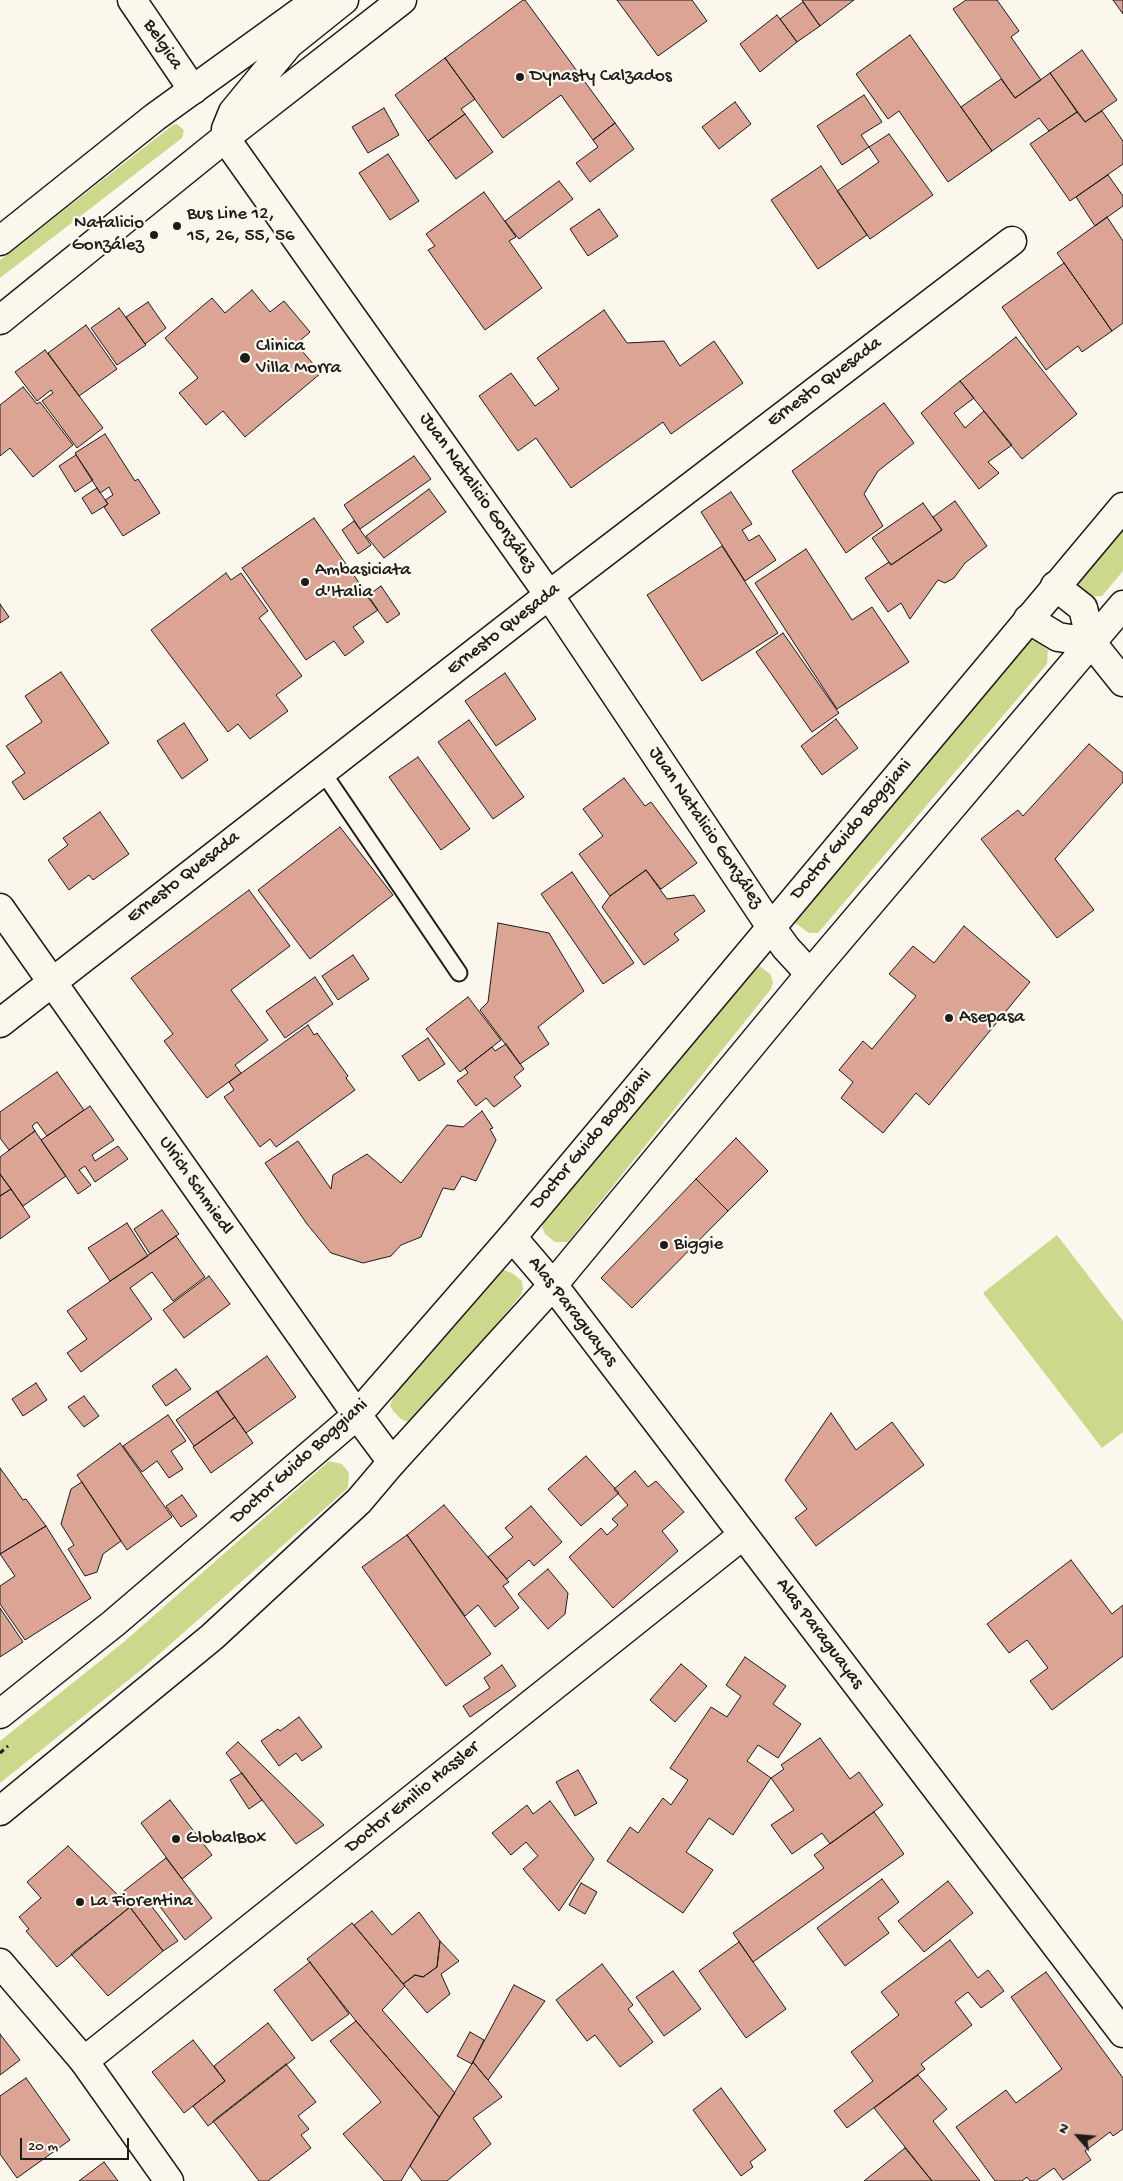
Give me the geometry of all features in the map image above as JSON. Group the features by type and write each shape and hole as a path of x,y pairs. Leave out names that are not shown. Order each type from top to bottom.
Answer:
{"main road":[{"name":"Belgica","path":"132,0 193,90"},
{"path":"0,241 155,117 317,0"},
{"path":"225,138 226,125 233,112 289,44 344,0"},
{"path":"0,320 225,138 402,0"},
{"name":"Juan Natalicio González","path":"225,138 549,595 771,927 786,948 810,974"},
{"name":"Ernesto Quesada","path":"0,1023 549,595 1012,241"},
{"name":"Doctor Guido Boggiani","path":"0,1714 114,1623 357,1415 512,1237 1123,506"},
{"path":"1055,586 1083,608 1091,642 1123,682"},
{"path":"0,1812 212,1637 359,1501 392,1462 553,1285 810,974 1123,605"},
{"path":"1028,619 1058,637 1091,642"},
{"name":"Ulrich Schmiedl","path":"0,908 392,1462"},
{"name":"Alas Paraguayas","path":"512,1237 553,1285 1123,2033"},
{"name":"Doctor Emilio Hassler","path":"84,2061 743,1535"},
{"path":"0,1963 84,2061 169,2181"}],"lane":[{"path":"322,771 459,973"}],"green space":[{"path":"177,124 184,130 182,138 0,278 0,260 173,125"},
{"path":"1123,524 1123,571 1102,596 1088,597 1078,591 1076,583"},
{"path":"1029,640 1036,641 1048,650 1047,664 818,933 809,933 794,922 793,916"},
{"path":"753,964 760,966 771,975 773,983 771,989 568,1242 555,1242 545,1234 542,1227 545,1219 747,966"},
{"path":"1057,1235 1123,1321 1123,1432 1102,1448 983,1293"},
{"path":"504,1270 512,1273 522,1281 523,1289 521,1295 416,1420 409,1422 402,1420 390,1406 394,1395 498,1271"},
{"path":"329,1461 342,1464 349,1473 348,1488 141,1670 0,1783 0,1741 125,1641"}],"building":[{"name":"Dynasty Calzados","path":"525,0 615,123 593,140 561,95 503,138 445,58"},
{"path":"617,0 692,0 707,21 658,56"},
{"path":"802,0 854,0 820,26"},
{"path":"966,0 997,0 1019,31 1011,37 1041,80 1015,98 953,9"},
{"path":"1113,0 1123,0 1123,14"},
{"path":"803,2 820,26 797,42 780,19"},
{"path":"777,15 797,42 760,72 740,44"},
{"path":"910,35 992,151 948,182 899,111 888,119 856,74"},
{"path":"1082,50 1117,100 1085,122 1050,73"},
{"path":"445,58 475,99 461,109 465,114 428,141 395,95"},
{"path":"1050,73 1077,112 1049,131 1039,118 992,151 961,107 1001,79 1015,98"},
{"path":"864,95 882,122 861,135 869,147 842,165 817,126"},
{"path":"735,102 751,124 719,149 702,127"},
{"path":"384,108 399,135 368,153 352,127"},
{"path":"1102,111 1123,141 1123,164 1070,201 1030,144 1077,112 1085,122"},
{"path":"465,114 493,152 456,179 428,141"},
{"path":"615,123 634,149 590,182 576,163 598,147 593,140"},
{"path":"889,134 933,195 870,239 837,191 879,162 869,147"},
{"path":"388,154 419,201 390,220 359,173"},
{"path":"821,166 867,235 818,269 771,200"},
{"path":"1108,175 1123,196 1123,206 1095,226 1076,197"},
{"path":"559,181 573,199 519,239 505,221"},
{"path":"484,192 516,237 509,241 542,288 485,330 428,250 435,246 426,234"},
{"path":"599,209 618,236 588,256 570,229"},
{"path":"1107,217 1123,241 1123,323 1112,331 1057,253"},
{"path":"1064,263 1112,331 1082,352 1078,346 1046,370 1002,307"},
{"name":"Clinica Villa Morra","path":"252,290 270,312 284,301 310,332 296,344 321,373 245,437 223,411 206,425 179,393 198,378 165,338 212,298 225,313"},
{"path":"148,302 166,328 145,344 126,317"},
{"path":"119,308 146,345 117,365 91,328"},
{"path":"604,310 627,343 664,341 680,366 714,341 743,383 671,434 663,422 571,488 536,438 518,451 479,396 511,373 535,406 559,389 537,358"},
{"path":"86,325 117,369 79,396 48,353"},
{"path":"1016,337 1077,414 1022,459 960,381"},
{"path":"45,350 103,428 77,448 42,401 53,393 51,390 37,401 15,372"},
{"path":"960,381 974,398 954,413 965,428 984,411 1012,445 988,462 999,473 979,489 921,413"},
{"path":"23,387 37,404 40,402 73,445 33,477 10,448 0,456 0,405"},
{"path":"884,403 914,443 878,471 864,494 883,526 846,553 792,471"},
{"path":"105,434 135,481 138,479 160,513 123,536 104,507 108,504 105,500 113,495 109,487 100,493 75,453"},
{"path":"76,455 93,480 75,492 59,466"},
{"path":"414,456 431,479 360,529 344,505"},
{"path":"97,488 108,504 92,514 82,498"},
{"path":"429,489 446,512 384,558 366,536"},
{"path":"731,492 752,524 742,530 749,541 759,535 776,560 745,581 701,512"},
{"path":"955,501 987,546 965,563 954,578 945,583 938,580 910,619 901,603 888,612 865,578 889,562 891,565 942,530 933,517"},
{"path":"923,503 942,530 891,565 872,538"},
{"name":"Ambasiciata d'Italia","path":"314,518 378,610 353,627 364,642 345,656 334,641 306,660 242,568"},
{"path":"354,521 371,545 358,554 342,530"},
{"path":"722,546 778,633 702,681 647,595"},
{"path":"806,549 852,620 872,607 909,662 837,709 755,583"},
{"path":"226,573 231,580 241,573 268,611 259,618 302,676 276,695 288,711 250,739 238,724 228,732 151,630"},
{"path":"381,586 400,614 387,623 367,596"},
{"path":"0,604 9,617 0,623"},
{"path":"783,633 839,713 812,732 756,652"},
{"path":"61,672 109,743 24,800 12,782 25,773 6,746 42,722 25,696"},
{"path":"505,673 536,719 496,746 465,701"},
{"path":"836,719 858,748 822,775 801,746"},
{"path":"469,720 524,797 493,819 438,742"},
{"path":"184,723 208,760 182,779 157,741"},
{"path":"1089,744 1123,773 1123,782 1055,859 1094,910 1057,938 981,839 1018,810 1023,816"},
{"path":"418,757 470,829 441,850 389,777"},
{"path":"624,778 645,806 651,802 697,863 661,889 646,870 610,896 579,854 603,836 583,809"},
{"path":"100,812 129,854 93,880 89,875 69,890 48,860 68,845 63,838"},
{"path":"340,827 393,895 310,959 258,890"},
{"path":"646,870 667,899 694,895 705,911 674,934 679,940 644,965 602,907 610,896"},
{"path":"572,872 634,963 603,984 541,894"},
{"path":"249,890 290,946 231,990 268,1040 235,1065 241,1073 207,1098 164,1041 173,1034 131,978"},
{"path":"498,923 549,933 584,991 538,1027 549,1044 520,1064 480,1010 488,1002"},
{"name":"Asepasa","path":"964,926 1030,982 929,1105 916,1093 883,1133 841,1098 853,1082 839,1070 863,1041 872,1049 916,996 889,974 913,946 934,963"},
{"path":"353,955 369,979 338,1000 322,976"},
{"path":"315,977 333,1004 285,1038 266,1011"},
{"path":"468,997 501,1040 460,1072 426,1029"},
{"path":"308,1025 314,1035 317,1033 348,1076 346,1078 355,1090 276,1147 270,1139 260,1147 224,1097 234,1090 229,1082"},
{"path":"428,1038 445,1064 419,1081 402,1056"},
{"path":"506,1044 524,1069 514,1077 521,1086 494,1107 486,1098 476,1106 457,1081 468,1073 465,1068 492,1047 495,1051"},
{"path":"57,1072 84,1110 47,1136 37,1122 32,1126 35,1131 9,1150 0,1138 0,1112"},
{"path":"90,1106 114,1140 92,1155 95,1161 118,1146 128,1159 95,1182 85,1166 79,1170 91,1185 78,1194 41,1140"},
{"path":"482,1111 493,1128 490,1129 496,1140 476,1181 462,1176 454,1190 443,1188 421,1237 401,1245 391,1256 363,1263 331,1253 307,1224 265,1163 298,1141 331,1189 333,1175 367,1154 401,1183 447,1125 463,1127"},
{"path":"35,1131 66,1176 23,1206 0,1174 0,1157"},
{"path":"736,1138 768,1171 728,1211 696,1179"},
{"path":"0,1174 11,1189 0,1196"},
{"name":"Biggie","path":"696,1179 728,1211 632,1308 601,1278"},
{"path":"11,1189 30,1217 0,1239 0,1196"},
{"path":"162,1210 179,1234 150,1254 134,1229"},
{"path":"127,1223 148,1256 110,1281 88,1248"},
{"path":"176,1236 205,1277 173,1301 152,1272 130,1288 152,1319 81,1372 67,1353 87,1339 67,1311"},
{"path":"209,1276 230,1304 184,1338 163,1310"},
{"path":"267,1356 296,1397 246,1433 217,1392"},
{"path":"176,1369 191,1389 166,1406 152,1386"},
{"path":"36,1383 47,1400 23,1416 12,1399"},
{"path":"217,1391 235,1417 194,1446 176,1420"},
{"path":"84,1396 99,1416 84,1427 68,1407"},
{"path":"831,1413 856,1450 892,1422 924,1465 816,1546 795,1518 807,1509 785,1480"},
{"path":"168,1415 186,1441 171,1451 183,1469 169,1478 157,1461 142,1472 123,1446"},
{"path":"235,1417 253,1443 211,1473 193,1447"},
{"path":"120,1443 172,1517 127,1550 77,1475"},
{"path":"586,1456 619,1493 581,1526 548,1489"},
{"path":"0,1468 23,1500 26,1499 46,1526 0,1554"},
{"path":"635,1471 648,1487 656,1481 684,1512 662,1531 678,1551 613,1608 569,1557 601,1528 607,1535 618,1525 612,1519 628,1505 614,1489"},
{"path":"82,1482 121,1541 103,1554 97,1572 85,1576 68,1549 74,1545 61,1524 71,1489"},
{"path":"182,1495 197,1516 181,1527 166,1506"},
{"path":"444,1505 509,1582 503,1586 519,1608 495,1627 478,1605 465,1616 407,1535"},
{"path":"531,1506 562,1542 534,1566 529,1560 507,1579 488,1557 513,1537 505,1528"},
{"path":"46,1526 91,1598 25,1640 0,1604 0,1586 15,1576 0,1554"},
{"path":"407,1535 491,1654 446,1686 362,1567"},
{"path":"1071,1560 1112,1614 1123,1605 1123,1656 1052,1710 1030,1681 1048,1668 1027,1640 1009,1653 987,1624"},
{"path":"548,1569 568,1593 565,1614 548,1629 518,1594"},
{"path":"0,1608 23,1642 0,1657"},
{"path":"745,1657 786,1686 773,1704 801,1724 778,1758 758,1745 747,1761 771,1778 733,1835 709,1818 686,1852 713,1870 683,1913 607,1861 630,1827 638,1833 663,1798 671,1805 688,1780 670,1768 711,1707 727,1717 741,1696 726,1685"},
{"path":"681,1664 707,1686 675,1722 650,1700"},
{"path":"502,1665 516,1686 470,1717 463,1706 490,1688 484,1678"},
{"path":"299,1717 322,1747 302,1761 296,1753 279,1766 261,1741 278,1729 280,1731"},
{"path":"820,1738 850,1779 859,1772 883,1805 830,1844 822,1833 792,1854 771,1825 794,1810 771,1778 784,1769 781,1765"},
{"path":"238,1742 324,1825 296,1844 226,1753"},
{"path":"578,1770 597,1803 575,1816 556,1782"},
{"path":"242,1773 262,1800 249,1809 230,1780"},
{"name":"GlobalBox","path":"170,1800 212,1855 182,1879 141,1823"},
{"path":"550,1801 594,1859 559,1911 523,1869 538,1856 526,1842 511,1855 492,1833 527,1805 533,1814"},
{"path":"874,1812 904,1854 753,1962 733,1933 824,1868 814,1855"},
{"name":"La Fiorentina","path":"68,1846 130,1907 57,1967 26,1931 29,1929 19,1917 41,1898 27,1882"},
{"path":"166,1858 212,1918 185,1940 155,1900 150,1904 178,1941 163,1951 120,1894"},
{"path":"882,1879 899,1902 878,1918 889,1933 845,1966 817,1928"},
{"path":"948,1881 973,1913 924,1952 898,1921"},
{"path":"581,1883 597,1892 585,1914 569,1905"},
{"path":"130,1907 163,1951 108,1996 71,1954"},
{"path":"372,1911 392,1935 419,1912 440,1941 437,1967 423,1977 415,1975 403,1984 354,1925"},
{"path":"352,1923 405,1986 382,2010 455,2093 439,2117 356,2021 307,1959"},
{"path":"950,1940 978,1978 988,1970 1004,1991 981,2008 968,1992 955,2002 972,2025 921,2064 925,2069 847,2128 834,2111 873,2081 851,2052 899,2015 881,1992"},
{"path":"440,1941 459,1961 441,1974 450,1994 427,2013 403,1984 415,1975 423,1977 437,1967"},
{"path":"739,1942 786,2009 746,2038 699,1971"},
{"path":"310,1962 349,2014 312,2041 274,1990"},
{"path":"602,1964 633,2005 628,2009 653,2042 620,2067 595,2035 587,2041 556,2000"},
{"path":"673,1971 701,2009 664,2036 636,1997"},
{"path":"1046,1972 1123,2078 1123,2129 1113,2136 1110,2132 1085,2151 1091,2160 1063,2180 1054,2168 1036,2181 1030,2181 1027,2177 1022,2181 995,2181 956,2127 1006,2090 1016,2103 1062,2069 1011,1997"},
{"path":"514,1985 545,2001 488,2080 473,2062"},
{"path":"356,2021 439,2117 401,2181 384,2181 343,2134 381,2102 330,2041"},
{"path":"268,2023 295,2058 208,2126 193,2106 225,2081 214,2066"},
{"path":"470,2032 484,2040 472,2064 457,2056"},
{"path":"0,2034 20,2060 0,2075"},
{"path":"193,2040 225,2081 184,2113 152,2072"},
{"path":"473,2062 502,2097 473,2118 491,2144 447,2181 422,2181 410,2166"},
{"path":"286,2064 316,2102 298,2116 309,2129 301,2135 311,2148 268,2181 259,2181 213,2121"},
{"path":"918,2075 947,2109 933,2121 980,2181 932,2181 874,2108"},
{"path":"26,2078 70,2140 17,2178 0,2154 0,2096"},
{"path":"721,2088 766,2150 750,2162 753,2167 741,2176 693,2110"},
{"path":"905,2148 932,2181 864,2181"},
{"path":"104,2162 118,2181 79,2181"}],"place":[{"name":"Dynasty Calzados","path":"520,77"},
{"name":"Bus Line 12, 15, 26, 55, 56","path":"177,226"},
{"name":"Natalicio González","path":"154,235"},
{"name":"Clinica Villa Morra","path":"245,358"},
{"name":"Ambasiciata d'Italia","path":"305,582"},
{"name":"Asepasa","path":"949,1018"},
{"name":"Biggie","path":"664,1245"},
{"name":"GlobalBox","path":"176,1839"},
{"name":"La Fiorentina","path":"80,1902"}]}
